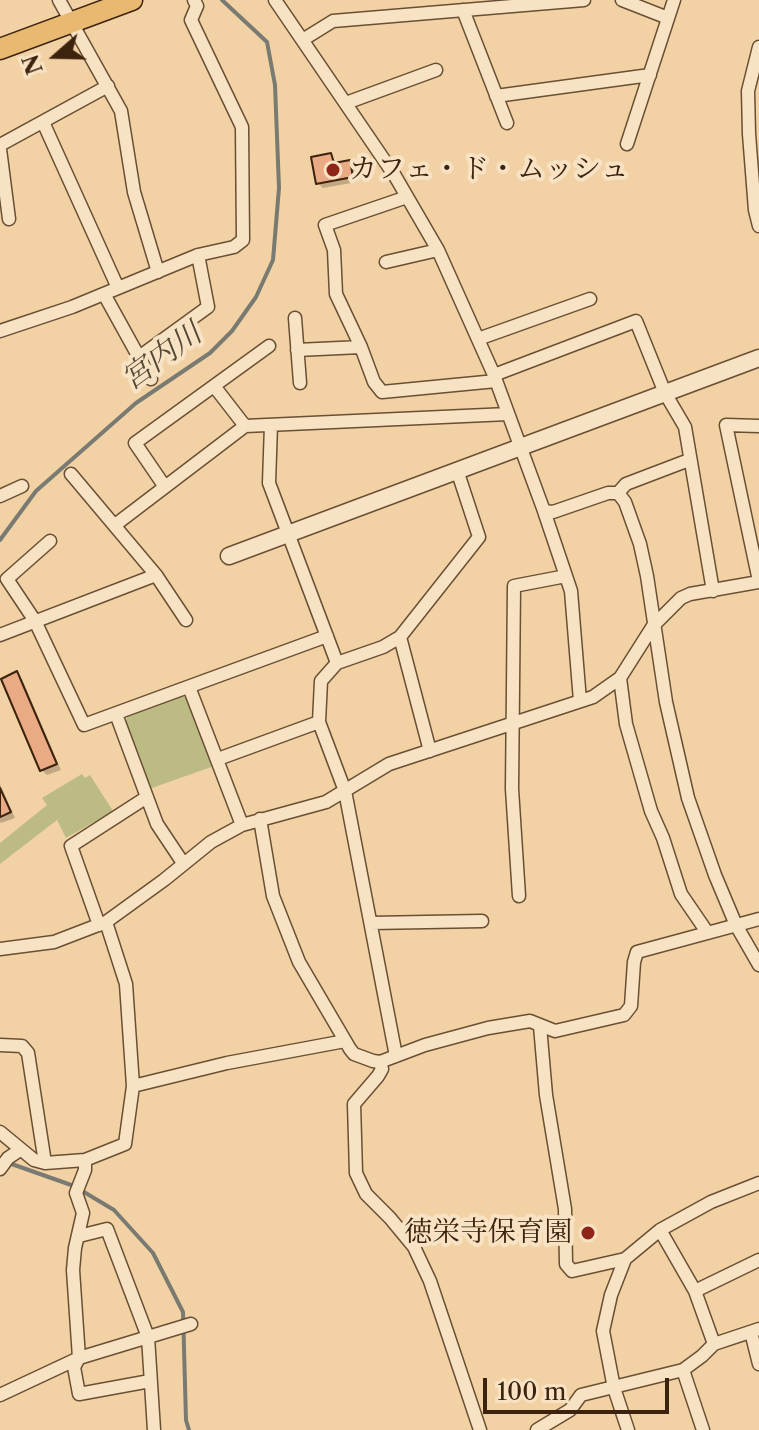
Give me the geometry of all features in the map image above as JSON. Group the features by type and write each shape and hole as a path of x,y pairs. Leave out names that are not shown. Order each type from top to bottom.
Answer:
{"main road":[{"path":"0,49 132,0"}],"street":[{"path":"59,0 121,111 134,192 158,272"},
{"path":"0,331 104,294 198,255 234,247 243,240 242,127 191,20 197,6 194,0"},
{"path":"275,0 346,103 438,250 495,378 571,591 580,701"},
{"path":"304,39 333,21 463,10 479,4 584,0"},
{"path":"622,0 668,18"},
{"path":"627,144 674,0"},
{"path":"463,10 507,123"},
{"path":"759,47 748,91 750,149 759,226"},
{"path":"346,103 436,70"},
{"path":"496,96 650,75"},
{"path":"9,219 0,147 108,86"},
{"path":"43,122 118,288"},
{"path":"407,197 325,225 334,250 336,294 374,382 382,392 495,378 636,321 665,393 685,427 713,591"},
{"path":"386,262 438,250"},
{"path":"139,357 208,307 198,255"},
{"path":"104,294 151,379"},
{"path":"478,339 590,299"},
{"path":"295,318 300,383"},
{"path":"165,487 135,443 269,346"},
{"path":"297,350 361,347"},
{"path":"229,556 759,358"},
{"path":"214,386 245,426"},
{"path":"115,525 245,426 508,414"},
{"path":"271,425 269,483 337,663"},
{"path":"0,949 54,942 102,924 211,842 242,825 326,802 389,764 593,697 620,678 653,626 681,598 759,581 726,425 759,426"},
{"path":"544,511 553,512 608,493 618,493 626,484 689,460"},
{"path":"396,1056 345,791 319,722 321,681 337,663 383,647 400,637 479,537 458,473"},
{"path":"71,474 156,575 186,620"},
{"path":"0,496 22,486"},
{"path":"618,493 625,502 640,544 673,741 688,798 736,925 759,965"},
{"path":"51,540 7,579 35,621 84,725 327,636"},
{"path":"0,620 5,633 156,575"},
{"path":"519,896 512,789 514,586 566,576"},
{"path":"400,637 430,751"},
{"path":"620,678 626,724 651,811 681,894 707,932"},
{"path":"189,687 242,825"},
{"path":"116,714 157,824 183,863"},
{"path":"218,759 319,722"},
{"path":"0,1132 34,1160 45,1163 85,1160 125,1144 133,1086 126,984 71,846 147,797"},
{"path":"260,819 273,896 309,983 354,1054 380,1062 425,1045 488,1028 530,1021 555,1031 624,1015 631,1006 637,952 759,919"},
{"path":"371,923 482,921"},
{"path":"540,1026 546,1095 568,1230 566,1264 572,1271 625,1259 660,1230 711,1202 759,1183"},
{"path":"133,1086 227,1063 345,1041"},
{"path":"0,1045 22,1046 28,1053 45,1163"},
{"path":"380,1062 382,1069 378,1076 354,1104 356,1173 366,1194 414,1247 430,1281 480,1430"},
{"path":"3,1165 20,1150"},
{"path":"85,1160 85,1170 78,1188 83,1213 73,1270 79,1358 74,1367 79,1394 150,1381"},
{"path":"79,1236 107,1229 148,1337 154,1430"},
{"path":"660,1230 695,1291 714,1344"},
{"path":"625,1259 611,1295 603,1331 614,1388 628,1430"},
{"path":"695,1291 759,1260"},
{"path":"0,1395 79,1358 185,1326"},
{"path":"537,1430 570,1410 581,1395 683,1370 714,1344 755,1330 759,1364"},
{"path":"683,1370 703,1430"}],"shaded area":[{"path":"179,695 190,699 214,766 149,789 125,722 129,713"},
{"path":"82,774 85,778 90,775 113,811 66,838 57,820 0,864 0,843 47,805 42,798"}],"building":[{"name":"カフェ・ド・ムッシュ","path":"331,153 334,163 350,160 353,177 316,184 311,157"},
{"path":"17,671 57,764 40,771 1,679"},
{"path":"0,788 11,812 0,817"}],"waterway":[{"name":"宮内川","path":"0,540 36,491 136,403 210,353 232,331 256,297 273,260 279,188 275,85 267,42 222,0"},
{"name":"宮内川","path":"6,1162 74,1186 114,1210 153,1253 183,1312 186,1420 189,1430"}],"place":[{"name":"カフェ・ド・ムッシュ","path":"333,170"},
{"name":"徳栄寺保育園","path":"588,1233"}]}
